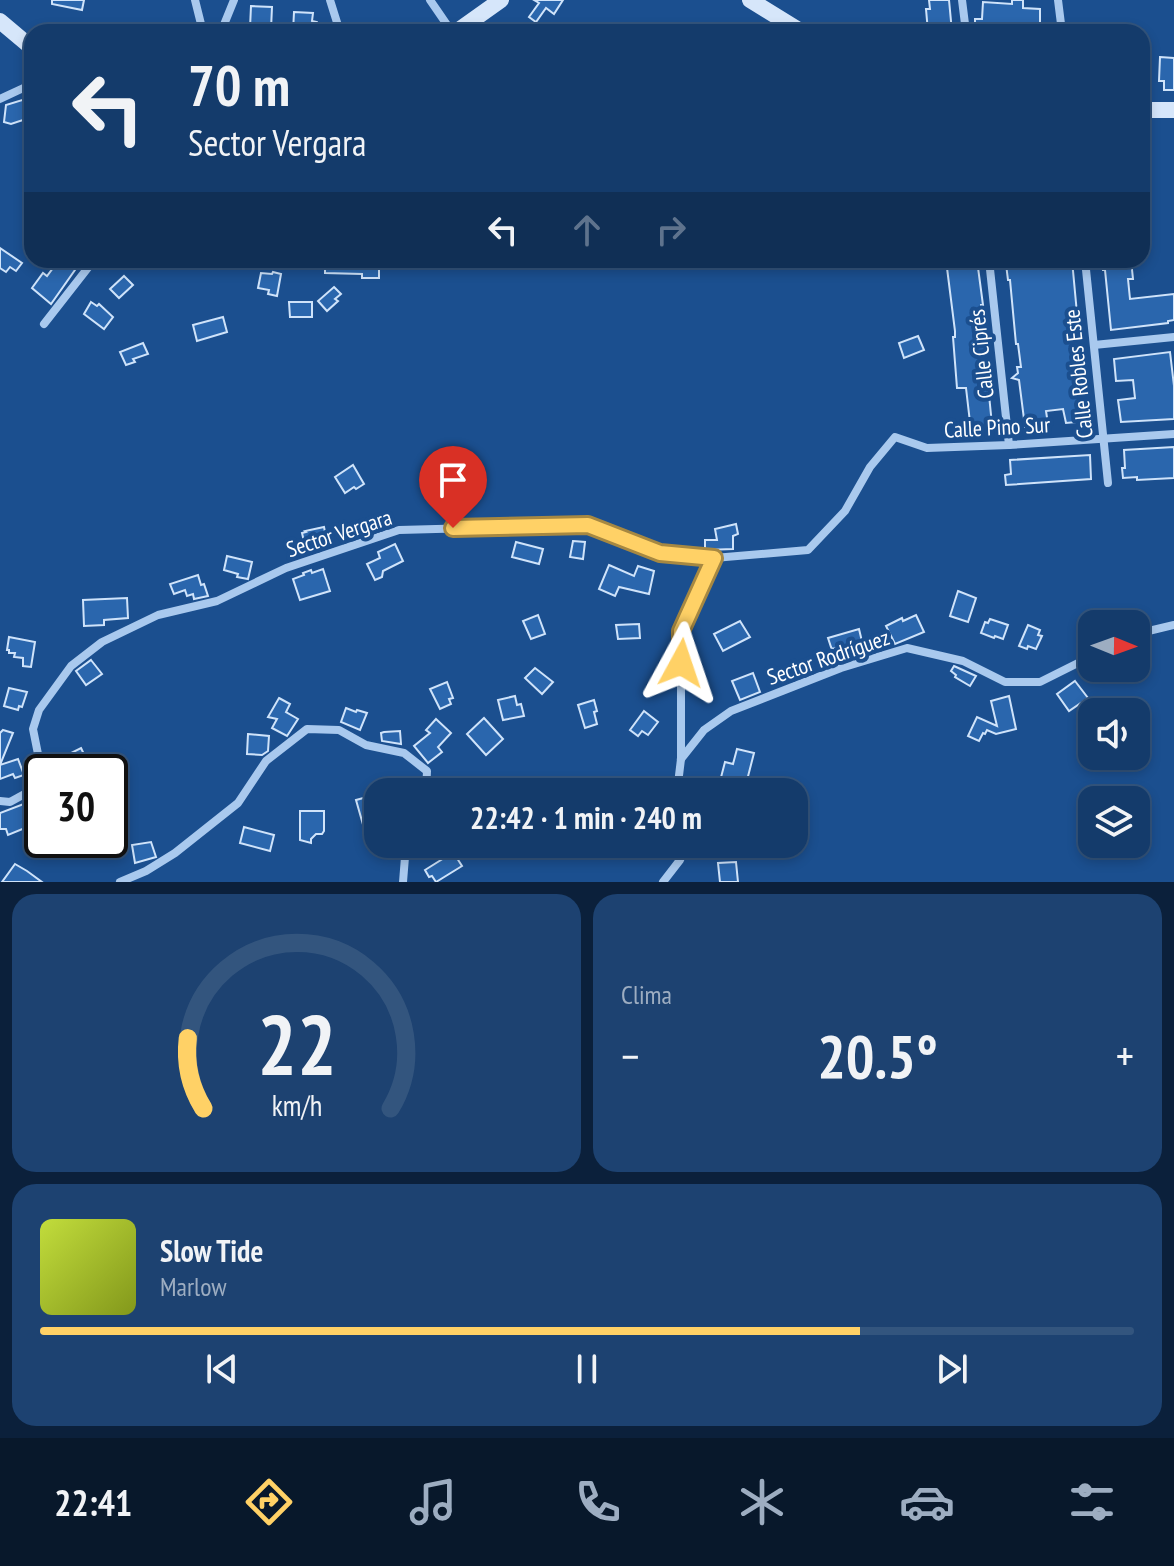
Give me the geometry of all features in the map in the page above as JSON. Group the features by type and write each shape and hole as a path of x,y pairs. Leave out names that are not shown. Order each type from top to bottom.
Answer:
{"street":[{"path":"195,0 201,24"},
{"path":"224,24 234,0"},
{"path":"330,0 338,24"},
{"path":"430,0 448,24"},
{"path":"466,24 501,0"},
{"path":"750,0 789,24"},
{"path":"962,0 965,24"},
{"path":"1058,0 1061,24"},
{"path":"0,21 24,41"},
{"path":"0,99 24,88"},
{"path":"1150,110 1174,110"},
{"path":"44,324 88,268"},
{"name":"Calle Ciprés","path":"990,268 1009,445"},
{"name":"Calle Robles Este","path":"1086,268 1108,483"},
{"path":"1094,345 1174,337"},
{"name":"Calle Pino Sur","path":"895,437 927,448 1174,434"},
{"name":"Sector Vergara","path":"0,801 10,802 30,791 41,769 33,729 39,710 71,666 102,642 158,615 217,601 286,568 399,530 588,525 660,553 714,558 808,550 845,511 870,467 895,437"},
{"path":"679,778 681,631 714,558"},
{"path":"1150,631 1174,625"},
{"name":"Sector Rodríguez","path":"681,759 704,730 731,711 841,668 907,648 963,661 1005,682 1040,682 1078,663"},
{"path":"120,882 175,853 238,803 266,761 307,729 339,730 366,745 404,753 427,771 427,778"},
{"path":"403,882 405,858"},
{"path":"663,882 681,858"}],"building":[{"path":"52,0 84,0 82,10 52,4"},
{"path":"534,0 563,0 554,14 546,8 536,22 529,17 539,3"},
{"path":"929,0 949,0 951,24 927,24 926,9 930,9"},
{"path":"1012,0 1023,0 1023,8 1040,9 1040,24 975,24 975,19 982,19 983,2 1012,4"},
{"path":"251,6 272,7 271,24 250,24"},
{"path":"294,12 313,13 312,21 318,24 293,24"},
{"path":"1160,57 1174,58 1174,90 1164,90 1164,81 1159,81"},
{"path":"24,99 24,120 11,124 4,122 6,105"},
{"path":"0,248 22,263 16,271 10,267 6,272 0,268"},
{"path":"53,268 76,268 51,304 32,288 43,273 47,276"},
{"path":"325,268 379,268 379,278 362,278 362,274 325,273"},
{"path":"947,268 978,268 992,425 987,430 971,431 966,388 957,388 955,331"},
{"path":"1006,268 1073,268 1087,421 1066,423 1063,409 1046,411 1048,424 1025,427 1019,380 1012,378 1018,373 1017,367 1021,367"},
{"path":"1132,268 1133,279 1128,279 1130,299 1174,294 1174,320 1111,330 1103,270"},
{"path":"261,273 281,274 277,296 268,294 269,290 258,288"},
{"path":"124,276 133,285 119,298 110,289"},
{"path":"334,287 341,294 327,311 318,301"},
{"path":"91,302 97,306 99,304 113,317 104,329 84,314"},
{"path":"289,302 312,302 312,317 290,317"},
{"path":"223,317 227,332 197,341 193,325"},
{"path":"918,336 924,350 904,358 899,343"},
{"path":"143,343 148,354 126,365 120,352"},
{"path":"1170,352 1174,419 1121,422 1118,400 1135,398 1133,380 1116,381 1114,359"},
{"path":"1174,447 1174,478 1123,478 1124,450"},
{"path":"1090,455 1091,479 1006,485 1005,475 1011,474 1010,460"},
{"path":"353,465 364,484 345,493 335,477"},
{"path":"736,524 738,534 733,536 733,549 705,550 705,540 717,540 715,529"},
{"path":"324,527 328,546 306,550 302,533"},
{"path":"573,541 585,542 583,559 570,557"},
{"path":"516,542 543,549 539,564 512,557"},
{"path":"395,544 403,561 383,571 382,577 375,580 367,564 380,558 378,552"},
{"path":"227,556 252,562 248,579 224,570"},
{"path":"609,565 634,576 638,566 654,571 649,594 619,587 615,596 599,589"},
{"path":"323,569 330,591 300,600 293,579 311,570 312,573"},
{"path":"198,575 208,596 194,599 193,594 187,596 185,590 174,594 170,584"},
{"path":"958,591 976,598 968,622 950,616"},
{"path":"127,598 128,618 104,620 104,625 84,626 83,600"},
{"path":"538,615 545,634 531,639 523,621"},
{"path":"916,615 924,632 895,644 886,626"},
{"path":"990,619 1008,625 1003,639 981,633 985,622 988,623"},
{"path":"740,621 750,637 723,651 714,634"},
{"path":"639,624 640,638 618,639 616,625"},
{"path":"1028,625 1040,630 1038,635 1042,636 1036,649 1019,646"},
{"path":"859,629 864,650 841,655 839,647 832,649 828,638"},
{"path":"9,637 35,642 31,667 23,666 23,658 9,653"},
{"path":"91,660 102,674 86,685 76,671"},
{"path":"954,666 976,676 970,686 955,677 951,671"},
{"path":"535,668 553,682 542,694 525,678"},
{"path":"753,673 760,692 740,700 732,681"},
{"path":"1075,681 1088,698 1078,698 1078,705 1069,711 1057,694"},
{"path":"447,682 453,698 449,699 451,704 440,709 430,689"},
{"path":"9,688 27,692 18,710 4,706"},
{"path":"515,696 524,716 503,720 498,700"},
{"path":"1009,696 1016,729 996,734 987,730 979,741 968,736 977,717 997,726 991,701"},
{"path":"279,698 290,704 286,712 298,719 287,736 272,728 277,719 268,717"},
{"path":"594,700 597,724 585,728 578,705"},
{"path":"346,708 367,713 360,730 341,722"},
{"path":"644,711 658,722 648,735 642,731 638,736 630,730"},
{"path":"484,718 503,739 486,755 467,734"},
{"path":"436,719 451,733 438,747 442,752 428,763 414,746 430,733 426,730"},
{"path":"3,730 13,733 0,765 0,733"},
{"path":"400,731 401,744 382,741 381,733"},
{"path":"248,734 269,736 268,751 262,755 247,754"},
{"path":"81,748 84,754 69,754"},
{"path":"737,749 754,753 748,778 721,778 725,762 733,764"},
{"path":"18,759 24,775 15,778 13,774 0,779 0,765"},
{"path":"364,798 364,828 356,800"},
{"path":"24,804 24,828 8,835 6,829 0,829 0,813"},
{"path":"300,811 324,811 324,831 316,834 311,843 300,840"},
{"path":"244,827 274,835 270,851 240,843"},
{"path":"151,842 156,857 135,863 132,845"},
{"path":"444,858 457,858 462,866 436,882 425,870"},
{"path":"736,862 738,882 720,882 718,863"},
{"path":"15,864 27,871 42,882 2,882"}],"route":[{"path":"453,528 588,525 660,553 714,558 681,631 681,663"}]}
